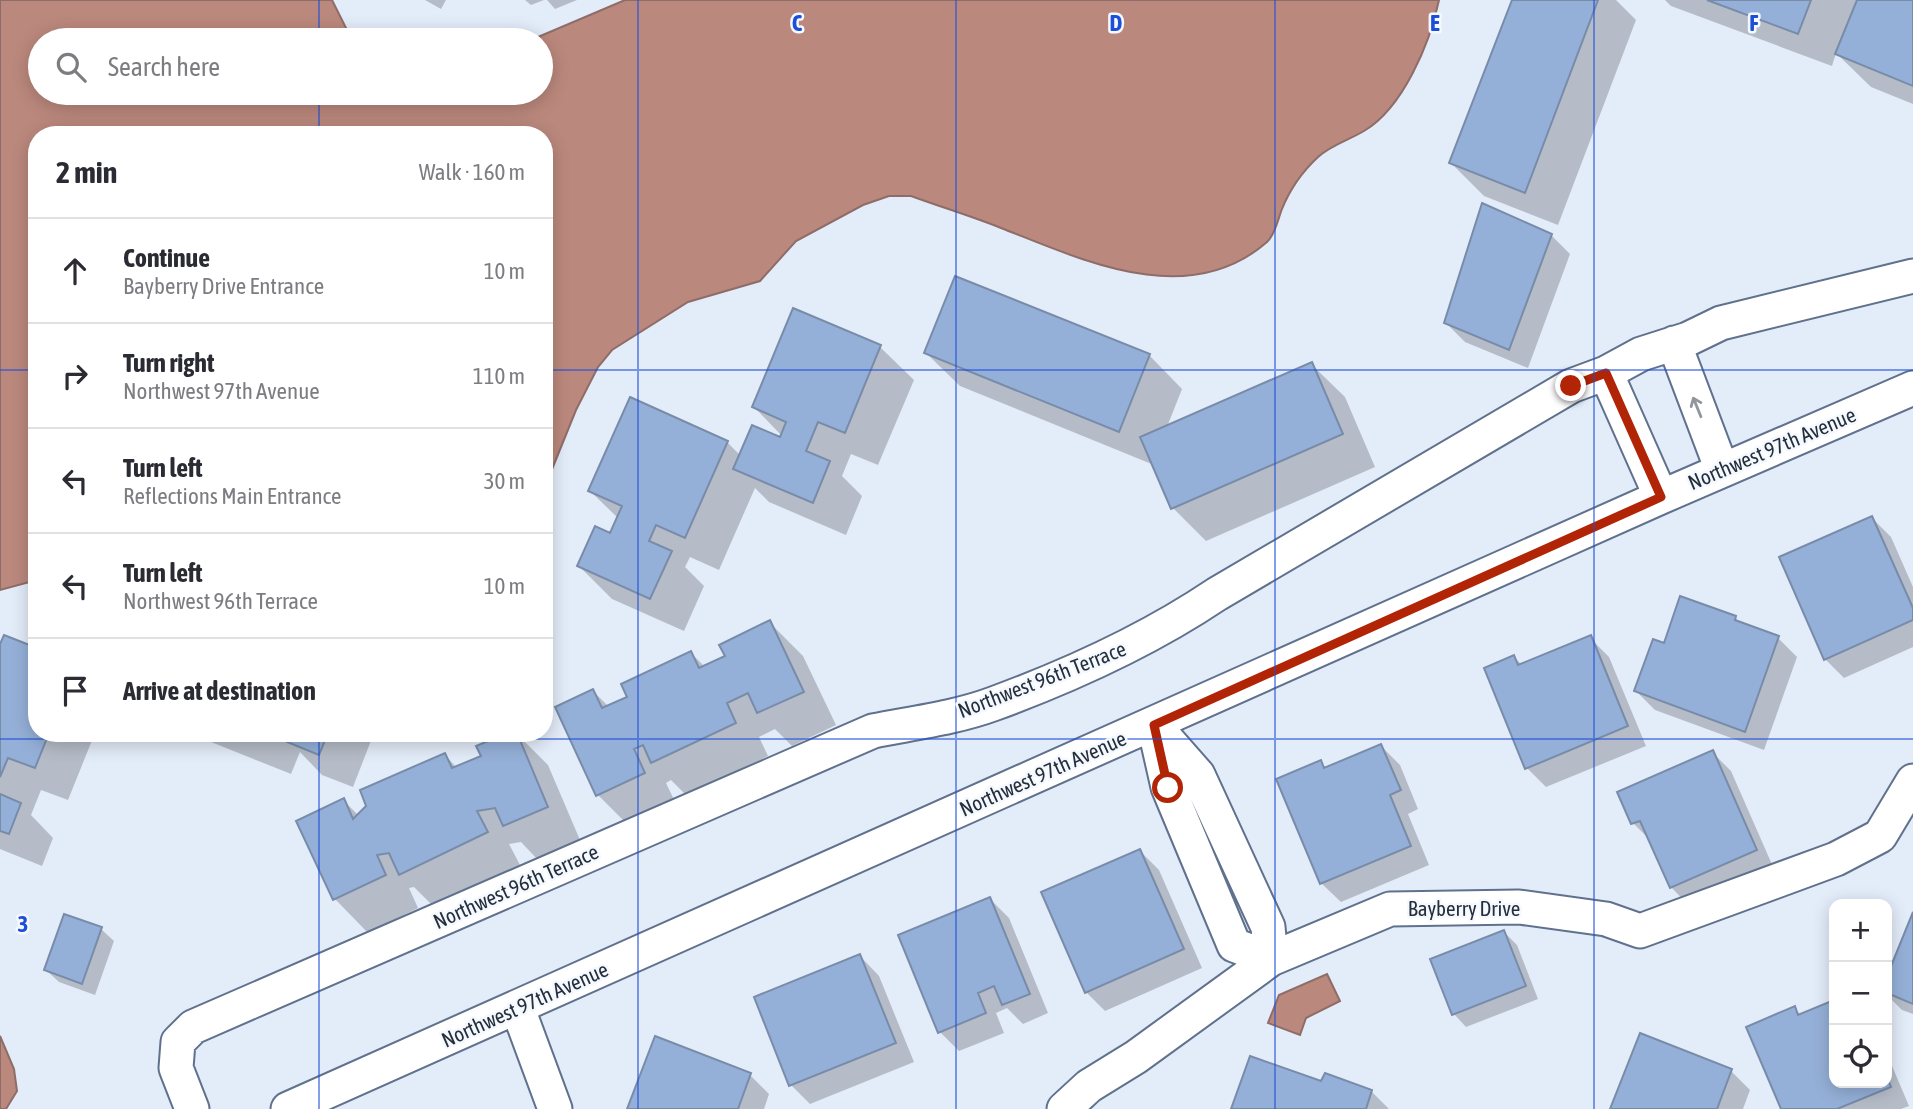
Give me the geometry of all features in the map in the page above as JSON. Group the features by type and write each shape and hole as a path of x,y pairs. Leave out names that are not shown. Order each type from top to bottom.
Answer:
{"street":[{"name":"Northwest 96th Terrace","path":"192,1109 176,1068 178,1042 193,1027 873,731 947,717 992,704 1098,662 1164,630 1217,594 1571,386 1606,373 1641,354 1674,344 1721,323 1913,276"},
{"path":"1674,344 1722,470"},
{"path":"1606,373 1661,497"},
{"name":"Northwest 97th Avenue","path":"288,1109 518,1009 1661,497 1913,388"},
{"path":"1154,725 1168,788 1234,945 1271,959"},
{"name":"Bayberry Drive","path":"1064,1109 1089,1086 1136,1057 1271,959 1390,909 1519,906 1606,919 1640,931 1836,859 1880,836 1913,781"},
{"path":"518,1009 555,1109"}],"shaded area":[{"path":"0,0 332,0 346,28 28,28 28,105 553,105 553,31 625,0 1439,0 1422,54 1391,107 1364,131 1329,149 1312,162 1289,194 1270,239 1236,263 1204,273 1170,276 1135,273 1100,265 911,196 889,196 863,205 796,241 760,281 688,302 612,350 598,367 576,410 553,467 553,126 28,126 28,582 0,590"},
{"path":"1327,974 1340,1001 1306,1018 1300,1035 1268,1023 1279,995"},
{"path":"0,1036 14,1069 17,1091 6,1109 0,1109"}],"building":[{"path":"1512,0 1598,0 1525,193 1449,163"},
{"path":"1707,0 1811,0 1798,34"},
{"path":"1857,0 1913,0 1913,86 1835,54"},
{"path":"1482,203 1552,234 1509,350 1444,323"},
{"path":"955,276 1150,354 1119,432 924,353"},
{"path":"793,308 881,345 845,433 818,422 806,451 830,461 813,503 733,469 752,425 780,437 786,422 752,407"},
{"path":"1312,362 1343,434 1171,509 1140,437"},
{"path":"630,397 728,441 685,538 656,525 649,541 672,551 650,599 577,566 595,526 610,533 622,506 588,491"},
{"path":"1872,516 1913,608 1913,620 1824,660 1779,557"},
{"path":"1680,596 1736,616 1735,620 1779,636 1745,732 1634,691 1653,639 1664,643"},
{"path":"770,620 804,692 757,713 748,693 727,703 736,723 651,763 643,745 634,749 645,773 596,796 555,707 593,689 602,708 627,697 621,684 691,651 699,668 725,656 719,645"},
{"path":"4,635 28,644 28,742 45,742 35,768 8,758 0,777 0,644"},
{"path":"1591,635 1628,726 1525,769 1484,668 1514,655 1518,665"},
{"path":"287,742 324,742 319,755"},
{"path":"486,742 521,742 548,807 503,826 495,808 477,811 488,832 399,875 389,853 377,855 386,875 333,900 296,821 344,798 353,819 366,806 360,790 445,753 452,768 481,756 476,746"},
{"path":"1381,744 1401,790 1390,795 1411,846 1320,884 1276,779 1321,760 1324,768"},
{"path":"1713,750 1757,850 1670,888 1640,821 1631,824 1617,792"},
{"path":"0,794 21,803 9,834 0,831"},
{"path":"1140,849 1184,949 1085,993 1041,892"},
{"path":"990,897 1030,994 1002,1005 994,986 978,993 986,1013 938,1033 898,935"},
{"path":"1913,912 1913,1004 1892,995 1892,964"},
{"path":"64,914 102,927 82,984 44,970"},
{"path":"1504,930 1526,986 1452,1015 1430,959"},
{"path":"860,954 896,1043 789,1086 754,997"},
{"path":"1829,1002 1829,1088 1889,1088 1837,1109 1781,1109 1746,1027 1795,1006 1798,1015"},
{"path":"1640,1033 1732,1069 1717,1109 1610,1109"},
{"path":"655,1036 751,1073 738,1109 627,1109"},
{"path":"1250,1056 1321,1081 1325,1073 1372,1090 1366,1109 1231,1109"}],"route":[{"path":"1168,788 1154,725 1661,497 1606,373 1571,386"}]}
